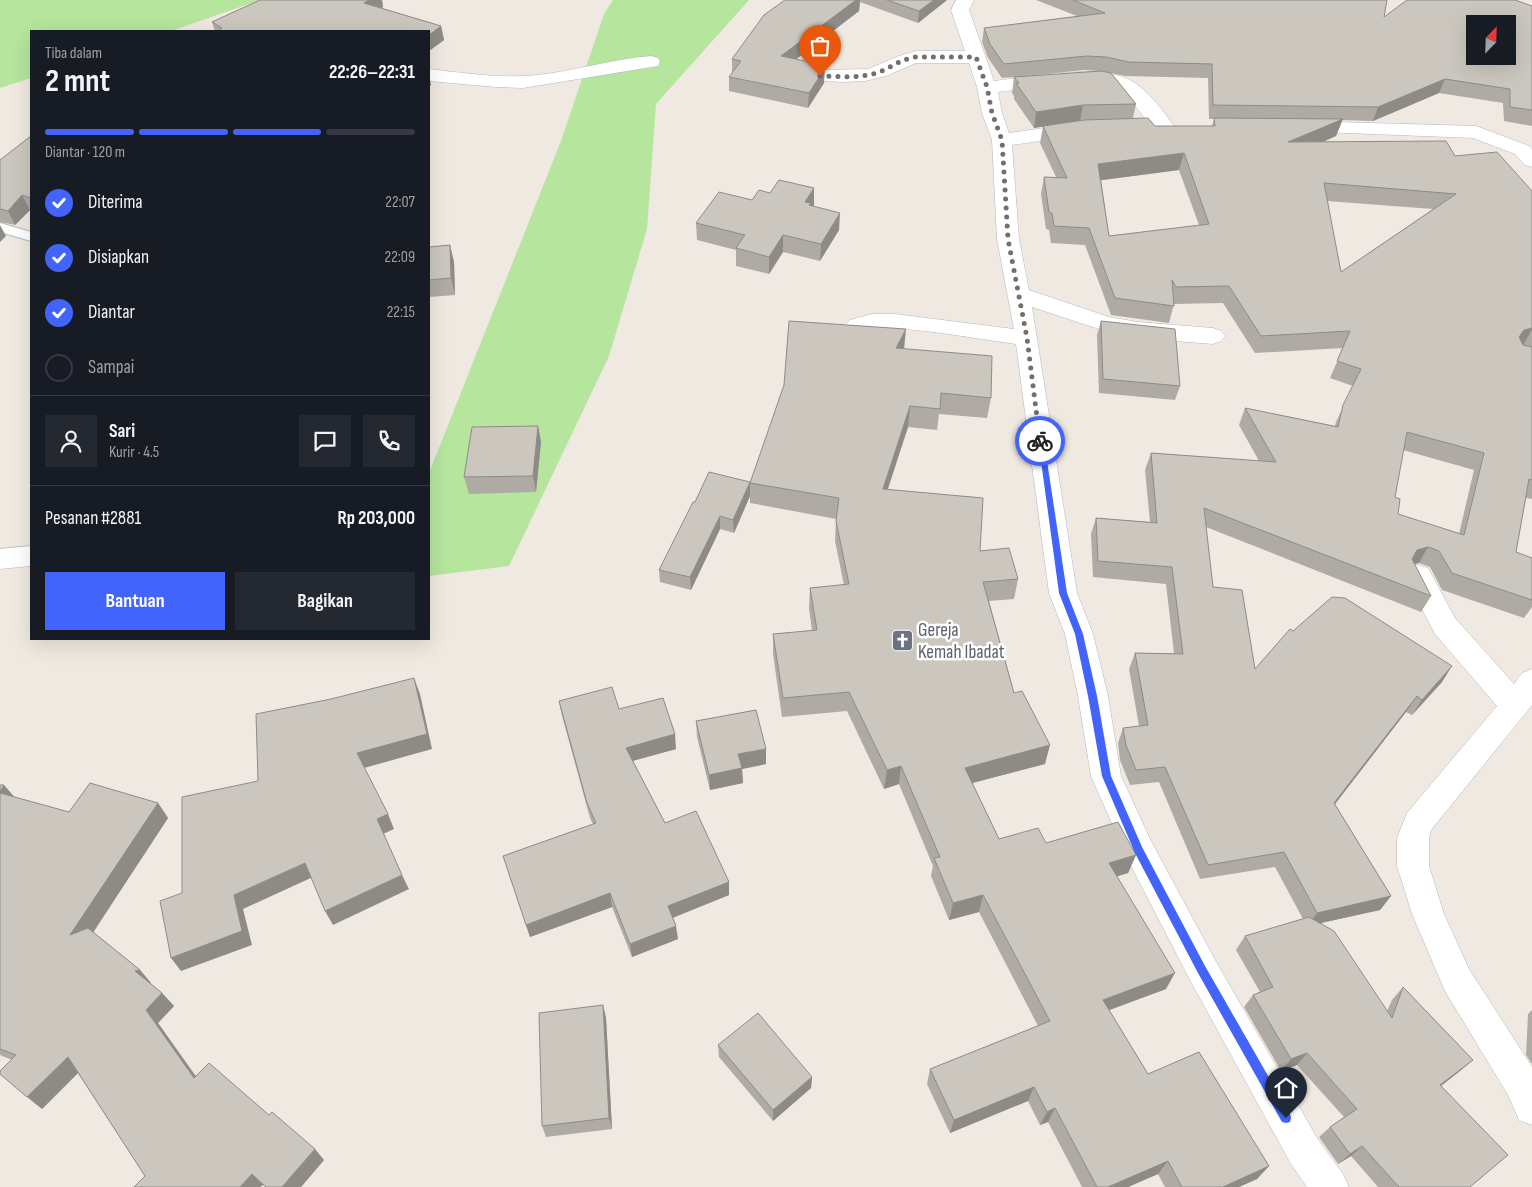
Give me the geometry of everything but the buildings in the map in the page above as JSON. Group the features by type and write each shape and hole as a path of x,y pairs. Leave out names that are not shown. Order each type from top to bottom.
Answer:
{"street":[{"path":"964,0 960,10 987,87 992,113 1002,140 1008,239 1027,338 1063,593 1079,634 1093,696 1106,776 1138,850 1202,969 1304,1151 1330,1187"},
{"path":"820,76 866,75 880,72 906,58 976,57"},
{"path":"430,75 512,83 537,81 627,63 651,62"},
{"path":"987,87 1087,78 1111,80 1128,87 1174,126 1136,127"},
{"path":"1282,127 1476,132 1522,150 1532,161"},
{"path":"1002,140 1099,128"},
{"path":"1019,294 1105,324 1138,330 1213,336"},
{"path":"844,338 858,325 872,320 895,321 1027,338"},
{"path":"0,559 30,556"},
{"path":"1418,575 1445,626 1523,693 1418,823 1413,838 1413,866 1428,914 1457,980 1521,1082 1532,1107"}],"lane":[{"path":"0,227 30,237"}],"green space":[{"path":"0,0 260,0 174,30 30,30 30,78 0,88"},
{"path":"613,0 749,0 656,104 647,229 609,356 509,566 430,576 430,470 561,141 604,14"}],"way so far":[{"path":"820,76 866,75 880,72 906,58 976,57 987,87 992,113 1002,140 1008,239 1027,338 1040,441"}],"place":[{"name":"Gereja Kemah Ibadat","path":"902,640"}],"route":[{"path":"1040,441 1063,593 1079,634 1093,696 1106,776 1138,850 1202,969 1286,1118"}]}
